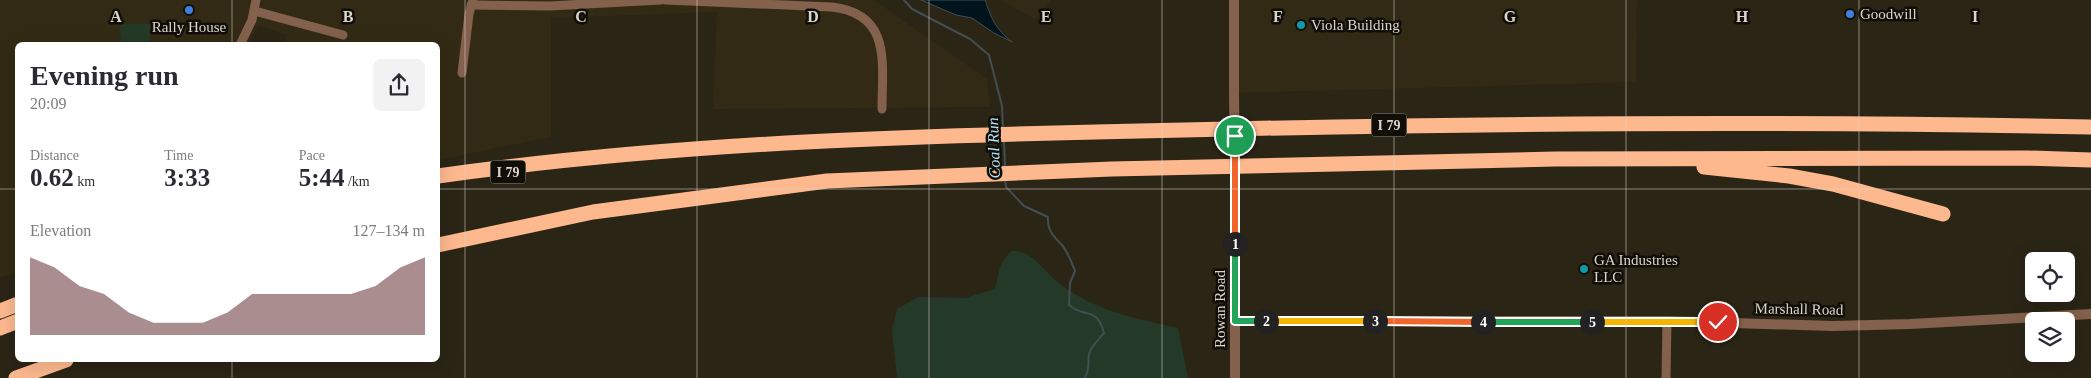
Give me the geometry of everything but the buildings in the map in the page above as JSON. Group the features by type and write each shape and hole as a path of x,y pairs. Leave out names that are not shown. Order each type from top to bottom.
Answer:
{"highway":[{"name":"I 79","path":"440,185 579,158 718,146 982,134 1454,124 1868,123 2091,127"},
{"path":"440,176 579,158"},
{"path":"440,244 593,212 827,181 1112,169 1600,159 2028,158 2091,160"},
{"path":"1600,159 1789,176 1833,184 1943,214"},
{"path":"0,310 15,305"},
{"path":"0,328 15,322"},
{"path":"16,378 60,362"}],"street":[{"path":"241,42 255,11 256,0"},
{"path":"462,73 472,3 550,6 660,0"},
{"path":"665,0 832,7 857,13 870,23 879,41 882,62 882,109"},
{"name":"Rowan Road","path":"1234,0 1235,378"},
{"path":"255,11 343,35"},
{"name":"Marshall Road","path":"1235,321 1666,321 1851,326 2091,314"},
{"path":"1666,321 1666,378"}],"shaded area":[{"path":"0,0 874,0 987,79 990,107 713,109 717,12 551,18 551,137 440,160 440,42 285,42 287,35 258,25 250,42 15,42 15,273 0,277"},
{"path":"1000,0 1051,0 1035,19"},
{"path":"1234,0 1637,0 1636,82 1234,93"}],"green space":[{"path":"120,24 150,24 150,42 121,42"},
{"path":"1012,251 1026,254 1074,294 1102,308 1178,328 1188,378 897,378 892,330 897,309 918,297 965,298 995,289 1002,263"}],"water":[{"path":"921,0 985,0 995,23 1012,42 994,33 972,18 956,15"}],"waterway":[{"name":"Coal Run","path":"904,0 912,9 970,39 989,55 1002,106 1003,129"},
{"name":"Coal Run","path":"1004,141 1005,166"},
{"name":"Coal Run","path":"1005,179 1006,187 1024,206 1048,217 1048,226 1051,232 1068,254 1075,271 1070,283 1069,305 1094,316 1101,324 1104,333 1090,351 1088,371 1085,378"}],"place":[{"name":"Rally House","path":"189,10"},
{"name":"Goodwill","path":"1850,14"},
{"name":"Viola Building","path":"1301,25"},
{"name":"GA Industries LLC","path":"1584,269"}],"route":[{"path":"1235,136 1235,321 1718,322"}]}
